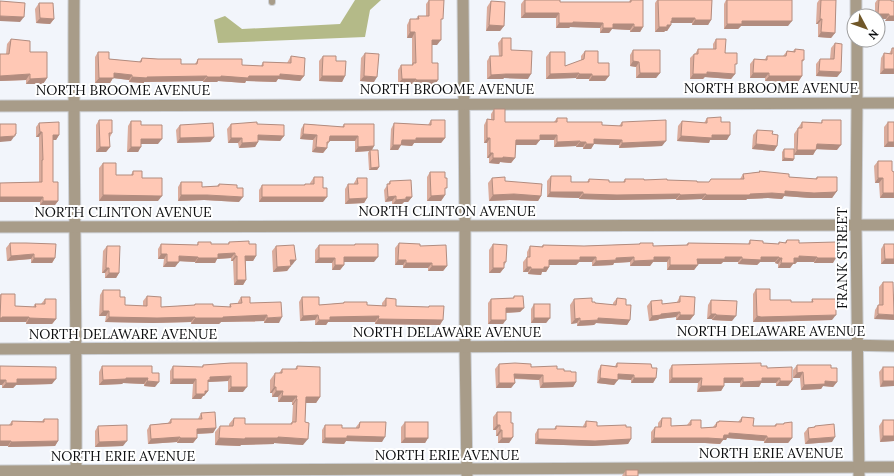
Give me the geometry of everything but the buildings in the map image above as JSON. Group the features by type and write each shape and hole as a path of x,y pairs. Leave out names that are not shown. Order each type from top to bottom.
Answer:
{"street":[{"path":"74,0 76,474"},
{"path":"463,0 467,473"},
{"name":"FRANK STREET","path":"856,48 856,225 859,472"},
{"name":"NORTH BROOME AVENUE","path":"0,106 894,103"},
{"name":"NORTH CLINTON AVENUE","path":"0,227 894,225"},
{"name":"NORTH DELAWARE AVENUE","path":"0,349 894,346"},
{"name":"NORTH ERIE AVENUE","path":"0,471 76,474 859,472 894,467"}],"green space":[{"path":"355,0 381,0 370,10 365,37 218,43 214,20 225,16 242,29 340,24"}]}
